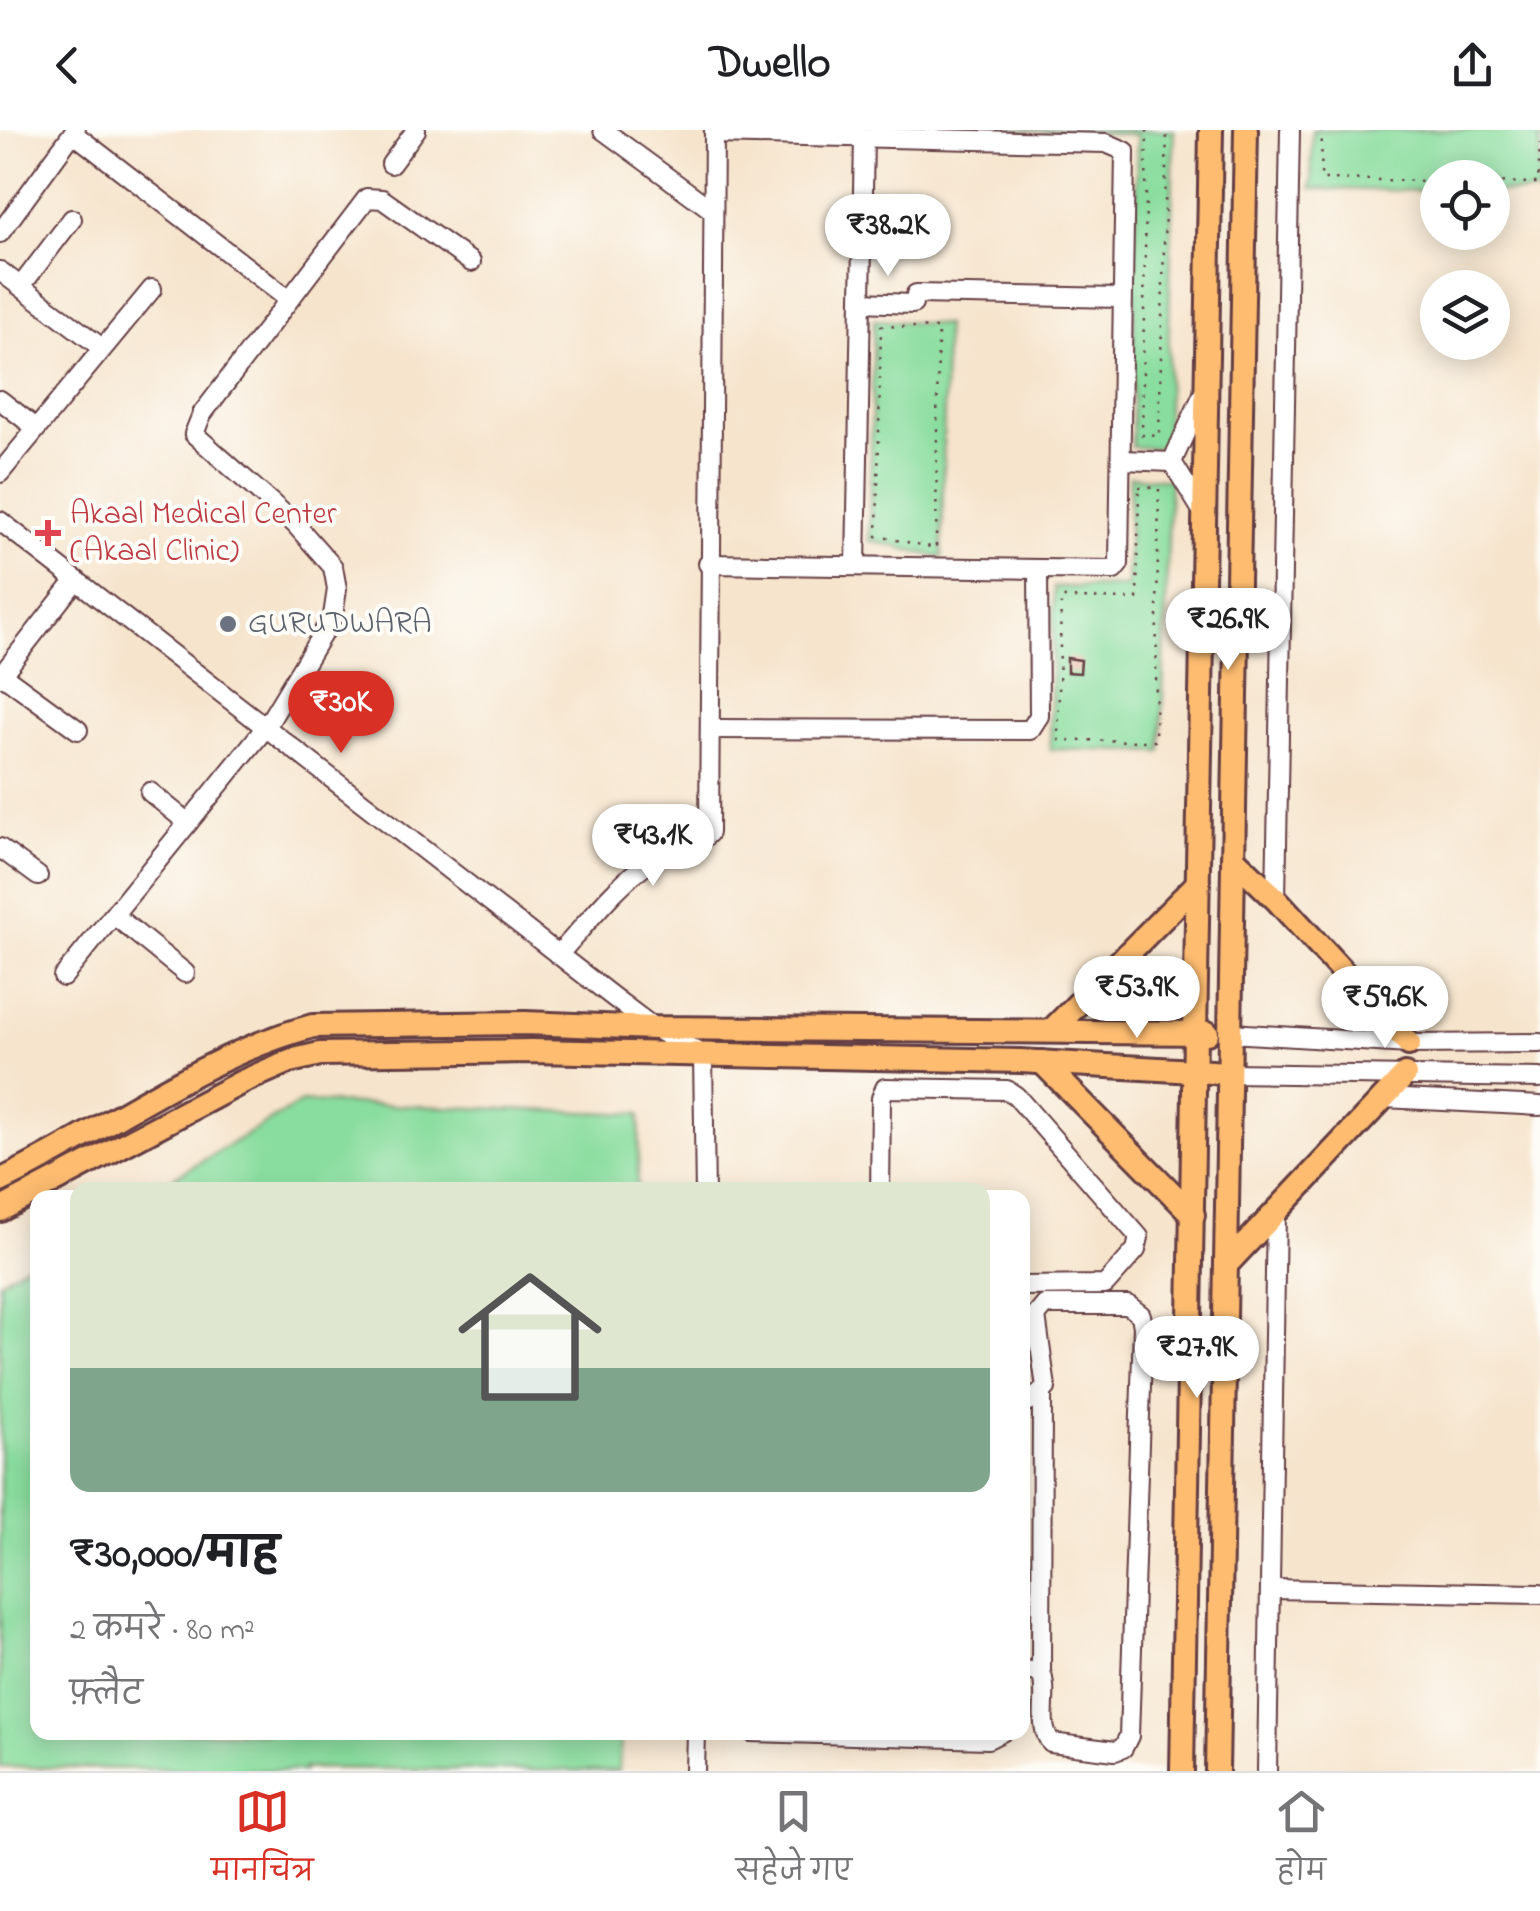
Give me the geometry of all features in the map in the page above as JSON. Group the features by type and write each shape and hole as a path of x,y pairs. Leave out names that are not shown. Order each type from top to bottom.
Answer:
{"main road":[{"path":"1182,1771 1211,130"},
{"path":"1217,1771 1246,130"},
{"path":"1233,858 1276,898 1409,1044"},
{"path":"1051,1031 1198,882"},
{"path":"0,1181 230,1057 282,1034 313,1026 525,1024 1230,1033"},
{"path":"38,1190 242,1082 290,1061 348,1052 530,1050 1042,1062 1230,1073"},
{"path":"1042,1062 1193,1215"},
{"path":"1226,1265 1405,1076"},
{"path":"0,1210 30,1194"}],"street":[{"path":"391,164 416,130"},
{"path":"603,130 712,210"},
{"path":"1276,898 1290,130"},
{"path":"0,233 74,132 288,299"},
{"path":"558,955 640,869 664,852 704,839 709,833 708,564 714,132 1118,145 1125,151 1123,460 1119,564 1114,570 708,564"},
{"path":"856,566 864,138"},
{"path":"63,977 266,727 333,616 337,588 333,567 295,524 194,434 202,414 367,198 382,199 471,262"},
{"path":"21,286 72,219"},
{"path":"0,270 102,348"},
{"path":"0,474 152,289"},
{"path":"862,302 1122,298"},
{"path":"1172,462 1206,388"},
{"path":"0,400 36,428"},
{"path":"1123,460 1172,462"},
{"path":"1172,462 1204,514"},
{"path":"0,522 654,1028 702,1055 705,1190"},
{"path":"710,728 1030,730 1038,716 1038,569"},
{"path":"76,580 1,675 78,730"},
{"path":"150,792 188,824"},
{"path":"0,848 38,876"},
{"path":"114,915 185,972"},
{"path":"1230,1033 1409,1044 1540,1044"},
{"path":"1230,1073 1540,1078"},
{"path":"880,1190 881,1098 885,1088 1007,1090 1134,1231 1139,1244 1105,1286 1030,1286"},
{"path":"1384,1098 1540,1106"},
{"path":"1266,1771 1276,1212"},
{"path":"1045,1305 1128,1306 1140,1315 1143,1328 1129,1736 1123,1748 1114,1751 1051,1743 1044,1734 1044,1682 1032,1671 1042,1394 1046,1388 1036,1316 1045,1305"},
{"path":"1030,1399 1042,1394"},
{"path":"1271,1588 1540,1594"},
{"path":"695,1771 696,1740"}],"path":[{"path":"1147,130 1142,436 1159,436 1166,130"},
{"path":"1322,130 1322,179 1420,181"},
{"path":"1510,182 1538,183 1540,144"},
{"path":"880,326 938,328 936,548 877,536 880,326"},
{"path":"1139,487 1160,488 1155,740 1058,740 1062,598 1137,599 1139,487"}],"green space":[{"path":"1010,130 1174,130 1166,448 1132,447 1137,135"},
{"path":"1312,130 1540,130 1540,193 1510,192 1510,160 1420,160 1420,191 1311,189"},
{"path":"874,320 945,325 942,558 869,540"},
{"path":"1130,476 1170,480 1161,752 1050,749 1054,587 1127,587"},
{"path":"302,1102 640,1114 637,1190 153,1190"},
{"path":"30,1262 30,1740 621,1740 619,1771 0,1767 0,1281"}],"building":[{"path":"1067,658 1081,660 1080,673 1067,672"}],"place":[{"name":"Akaal Medical Center (Akaal Clinic)","path":"48,533"},
{"name":"GURUDWARA","path":"228,624"}]}
